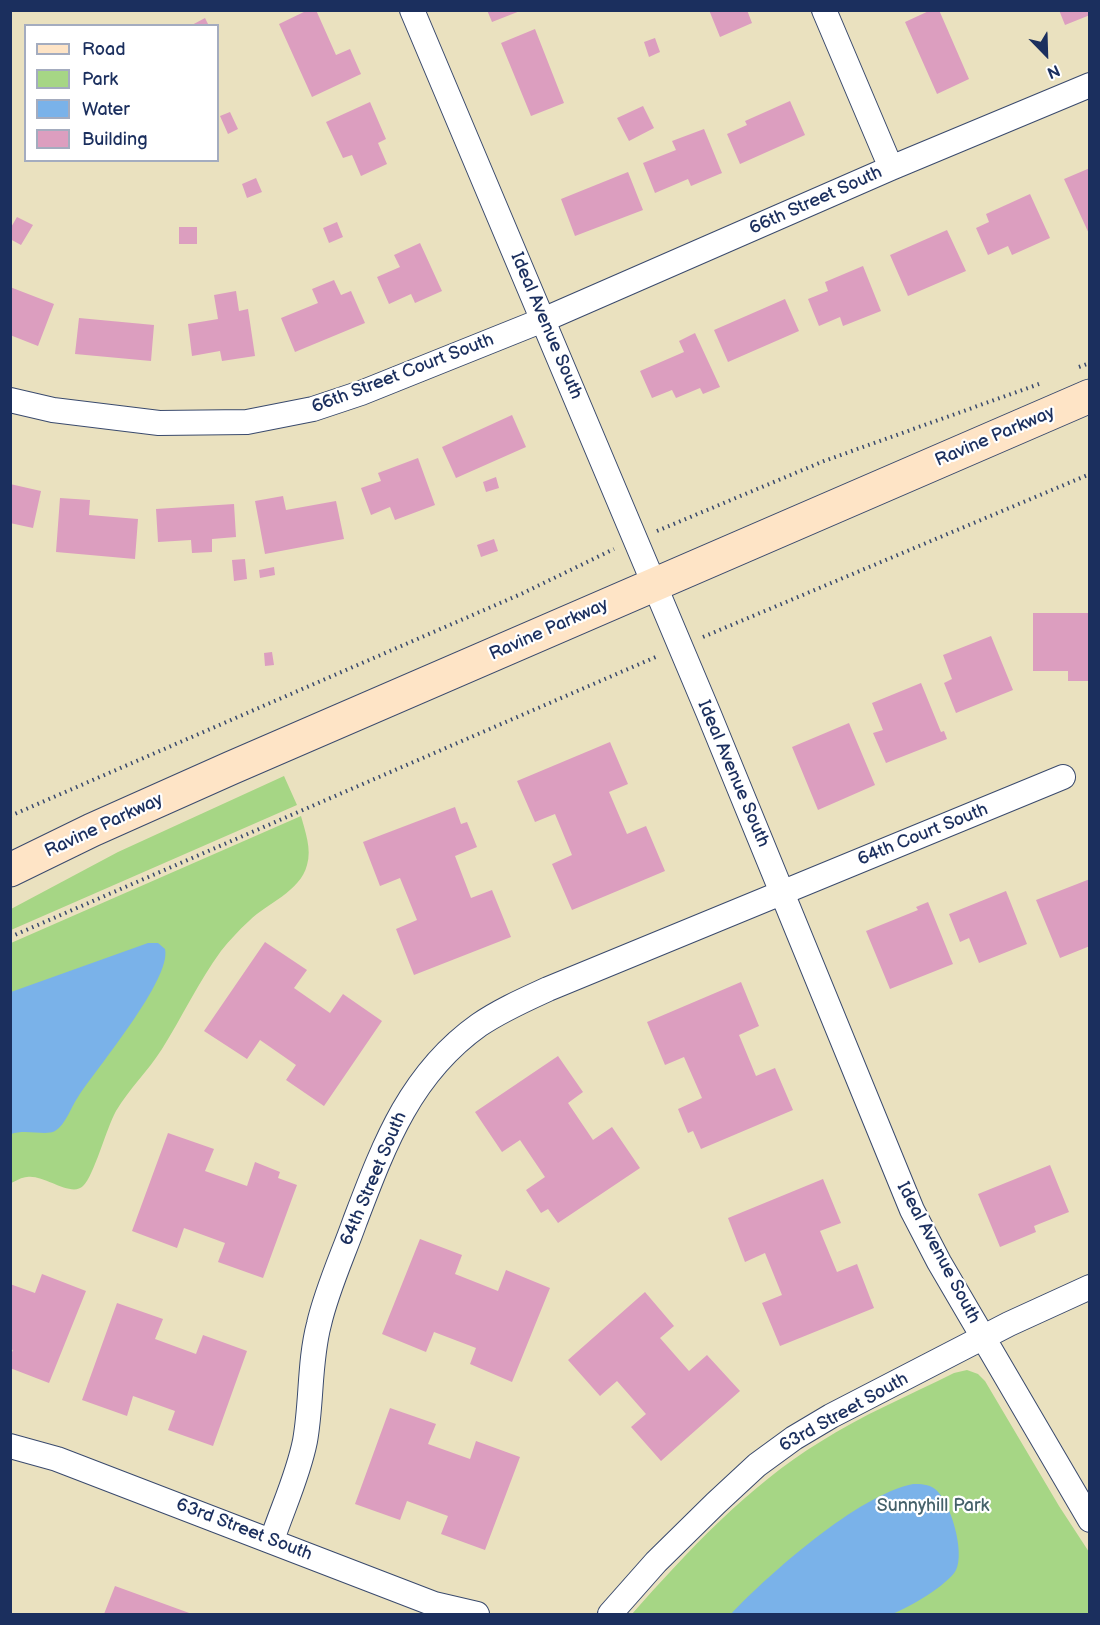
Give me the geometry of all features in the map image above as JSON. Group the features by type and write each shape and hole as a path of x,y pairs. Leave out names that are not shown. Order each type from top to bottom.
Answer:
{"street":[{"name":"Ideal Avenue South","path":"412,10 636,540 912,1210 934,1253 1089,1520"},
{"path":"824,10 891,168"},
{"name":"66th Street South","path":"543,320 891,168 1089,85"},
{"name":"66th Street Court South","path":"10,400 53,410 159,423 247,422 313,409 361,393 543,320"},
{"name":"Ravine Parkway","path":"10,870 145,806 654,584 1081,383"},
{"name":"64th Court South","path":"782,893 1063,777"},
{"name":"64th Street South","path":"272,1540 302,1452 308,1421 314,1351 324,1305 386,1141 404,1107 427,1073 460,1039 480,1024 513,1005 782,893"},
{"name":"63rd Street South","path":"610,1614 673,1545 733,1487 779,1448 831,1416 1089,1287"},
{"name":"63rd Street South","path":"10,1446 46,1455 434,1604 477,1614"}],"path":[{"path":"1081,383 1089,363"},
{"path":"10,816 521,594 604,553 824,461 1047,380"},
{"path":"703,637 1089,474"},
{"path":"10,937 653,658"}],"green space":[{"path":"284,776 297,805 11,930 11,909 118,852"},
{"path":"301,816 309,853 307,865 298,883 245,924 221,951 205,974 162,1049 116,1111 87,1181 78,1189 64,1188 34,1177 23,1178 11,1183 11,943"},
{"name":"Sunnyhill Park","path":"967,1370 978,1374 985,1381 1089,1552 1089,1614 632,1614 720,1521 768,1478 794,1459 869,1414 954,1373"}],"water":[{"path":"148,943 158,943 165,949 164,963 157,981 131,1024 78,1097 62,1124 55,1131 46,1133 11,1134 11,992"},
{"path":"913,1484 927,1485 941,1495 951,1516 958,1540 956,1570 936,1589 908,1607 887,1615 731,1614 791,1558 842,1519 891,1491"}],"building":[{"path":"308,10 316,10 336,55 350,49 361,74 312,97 279,24"},
{"path":"487,10 520,10 520,11 492,22"},
{"path":"709,10 747,10 752,23 720,37"},
{"path":"931,10 939,10 969,79 937,94 905,22"},
{"path":"1059,10 1090,10 1090,15 1065,25"},
{"path":"205,18 208,24 194,24"},
{"path":"535,29 564,103 531,116 501,43"},
{"path":"655,38 660,52 649,57 644,42"},
{"path":"790,101 805,135 740,164 727,134 747,125 745,121"},
{"path":"370,102 386,139 378,143 387,164 361,176 352,155 343,158 326,122"},
{"path":"643,106 654,128 629,141 617,118"},
{"path":"230,112 238,129 228,134 220,116"},
{"path":"704,129 722,173 691,186 688,179 655,193 643,163 676,150 672,141"},
{"path":"1090,168 1090,236 1064,179"},
{"path":"628,172 643,210 575,236 561,199"},
{"path":"256,178 262,192 247,198 242,184"},
{"path":"1030,194 1050,238 1012,255 1008,246 988,255 976,228 989,222 986,214"},
{"path":"17,217 33,225 21,245 10,239 10,229"},
{"path":"337,222 343,237 329,243 323,228"},
{"path":"179,227 197,227 197,244 179,244"},
{"path":"947,230 966,271 908,296 890,255"},
{"path":"420,243 442,291 415,303 411,294 389,304 377,277 400,267 394,255"},
{"path":"863,266 881,311 843,326 840,317 819,326 808,299 828,291 825,282"},
{"path":"334,280 341,295 351,291 365,323 295,352 281,318 318,303 312,289"},
{"path":"10,287 54,304 38,346 10,335"},
{"path":"236,291 239,311 248,309 255,356 222,361 220,351 192,356 188,324 218,319 214,295"},
{"path":"785,299 799,331 728,362 714,330"},
{"path":"79,318 154,325 151,361 75,354"},
{"path":"695,333 720,387 703,394 700,388 676,398 672,390 652,398 640,371 684,352 679,341"},
{"path":"512,415 526,447 456,478 442,447"},
{"path":"418,458 435,505 395,520 390,507 371,515 361,488 381,481 378,473"},
{"path":"496,477 499,488 486,492 483,482"},
{"path":"10,484 41,491 33,528 10,523"},
{"path":"283,496 286,510 336,501 344,539 265,554 255,501"},
{"path":"60,498 90,500 89,515 138,519 135,559 56,552"},
{"path":"234,504 236,537 212,539 212,552 192,553 191,540 158,542 156,509"},
{"path":"494,539 498,551 481,557 477,545"},
{"path":"245,559 247,579 234,581 232,560"},
{"path":"274,567 275,575 260,578 259,570"},
{"path":"1033,613 1090,613 1090,681 1068,681 1068,671 1033,671"},
{"path":"991,636 1013,690 956,713 944,683 952,679 943,655"},
{"path":"272,652 274,665 265,666 264,653"},
{"path":"921,683 941,732 944,731 947,739 886,763 873,733 883,730 872,703"},
{"path":"849,723 875,785 818,810 792,747"},
{"path":"610,742 628,784 609,792 627,834 646,826 665,871 572,910 552,864 572,855 555,814 535,822 517,781"},
{"path":"455,807 461,824 467,822 477,847 455,856 471,898 492,890 511,937 414,975 396,929 417,920 400,878 380,886 363,842"},
{"path":"1090,879 1090,946 1060,958 1036,900"},
{"path":"1006,891 1027,944 979,963 969,938 960,942 949,914"},
{"path":"928,902 953,964 890,989 866,931 918,910 916,907"},
{"path":"265,942 307,970 294,988 330,1013 343,994 382,1021 324,1106 286,1080 296,1065 260,1040 247,1059 204,1031"},
{"path":"741,982 759,1026 739,1035 756,1076 775,1068 793,1110 701,1149 693,1131 688,1133 678,1109 702,1098 684,1057 665,1065 647,1022"},
{"path":"558,1056 583,1092 568,1103 593,1140 612,1127 640,1168 558,1223 548,1209 541,1213 526,1190 545,1177 520,1140 502,1152 475,1112"},
{"path":"168,1133 214,1149 205,1171 247,1186 255,1162 280,1172 278,1178 297,1185 263,1278 218,1262 225,1243 184,1228 177,1248 132,1231"},
{"path":"1050,1165 1069,1212 1034,1226 1036,1232 1000,1247 978,1194"},
{"path":"823,1179 841,1223 820,1231 837,1272 857,1264 874,1308 780,1346 762,1303 782,1295 765,1253 745,1262 728,1218"},
{"path":"420,1239 462,1255 455,1274 498,1291 506,1270 550,1288 512,1382 470,1364 476,1348 434,1332 426,1352 382,1334"},
{"path":"42,1274 86,1291 49,1383 10,1368 10,1356 13,1350 10,1349 10,1284 35,1293"},
{"path":"645,1292 674,1326 660,1338 689,1371 707,1355 740,1391 661,1461 631,1427 646,1414 617,1381 600,1396 568,1360"},
{"path":"117,1303 163,1319 155,1339 196,1354 203,1335 247,1351 213,1446 168,1430 175,1411 133,1396 127,1416 82,1400"},
{"path":"390,1408 436,1424 428,1444 470,1459 476,1441 520,1457 485,1550 441,1534 448,1516 407,1501 400,1520 355,1504"},
{"path":"115,1586 192,1614 104,1614"}]}
